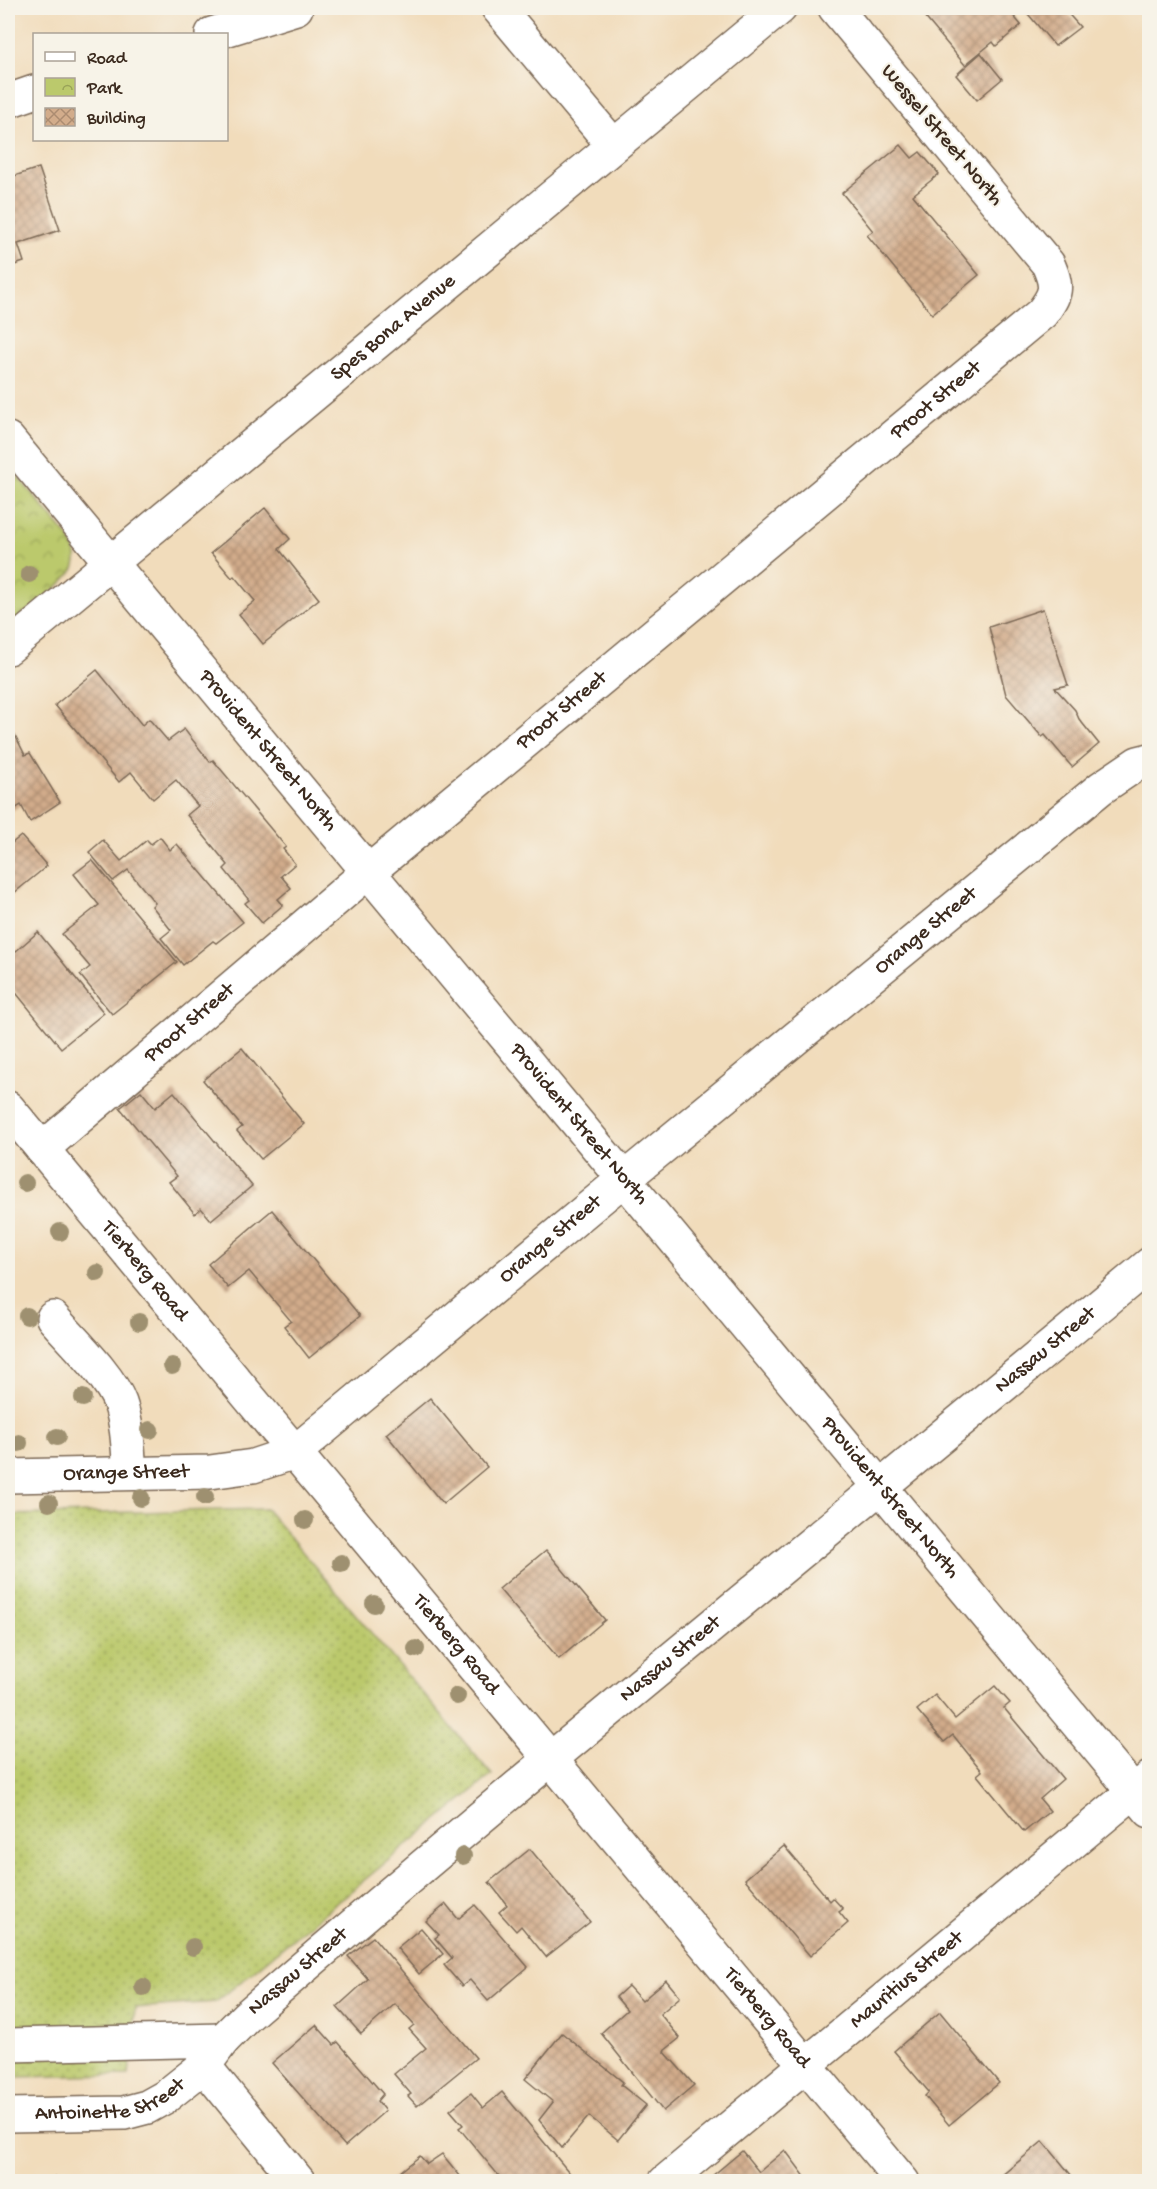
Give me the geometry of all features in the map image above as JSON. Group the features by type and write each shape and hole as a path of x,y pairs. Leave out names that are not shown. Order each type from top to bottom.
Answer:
{"street":[{"path":"215,33 296,8"},
{"path":"498,8 614,145"},
{"name":"Spes Bona Avenue","path":"8,648 780,8"},
{"name":"Wessel Street North","path":"835,8 1048,264"},
{"path":"8,101 33,92"},
{"name":"Proot Street","path":"42,1149 368,872 1042,313 1055,292 1055,279 1048,264"},
{"name":"Provident Street North","path":"8,439 881,1488 1144,1793"},
{"name":"Orange Street","path":"8,1476 210,1472 253,1466 295,1452 1101,788 1129,769 1149,760"},
{"name":"Tierberg Road","path":"8,1108 903,2181"},
{"name":"Nassau Street","path":"204,2066 223,2040 277,1989 550,1758 881,1488 1149,1264"},
{"path":"53,1318 108,1383 119,1401 126,1423 130,1473"},
{"name":"Mauritius Street","path":"665,2181 805,2064 1144,1793"},
{"path":"8,2045 223,2040"},
{"path":"204,2066 299,2181"},
{"name":"Antoinette Street","path":"8,2115 136,2111 165,2097 204,2066"}],"green space":[{"path":"8,465 70,539 75,548 76,559 72,572 65,580 8,627"},
{"path":"266,1509 492,1775 216,2002 135,2008 129,2075 8,2077 8,1515"}],"building":[{"path":"929,8 1007,8 1021,25 996,46 993,42 965,65 924,16 931,10"},
{"path":"1023,8 1063,8 1080,27 1055,46"},
{"path":"981,53 1002,79 977,100 956,75"},
{"path":"901,145 912,158 920,152 939,174 913,195 979,275 932,314 867,235 873,231 842,193"},
{"path":"39,168 60,230 18,244 24,262 8,267 8,178"},
{"path":"265,508 290,539 279,549 319,599 263,644 239,614 255,601 211,553"},
{"path":"1043,609 1068,685 1055,688 1075,710 1079,719 1099,744 1072,767 1045,735 1042,737 1006,695 989,627"},
{"path":"97,670 142,725 149,719 168,741 184,729 210,762 213,760 286,847 283,849 295,864 281,876 291,888 278,899 283,905 262,923 245,903 249,900 224,869 228,865 187,815 198,806 176,780 153,799 131,772 119,782 55,705"},
{"path":"8,721 25,755 30,753 60,802 30,822 21,805 8,813"},
{"path":"21,836 47,866 8,898 8,846"},
{"path":"160,837 170,850 177,844 243,922 216,943 213,941 183,965 161,938 171,930 152,906 155,903 128,870 113,881 89,852 103,840 121,861 147,840 151,844"},
{"path":"92,860 177,962 112,1014 80,975 90,967 62,934 99,905 74,874"},
{"path":"38,932 104,1013 61,1048 8,983 8,958"},
{"path":"242,1048 304,1124 261,1159 237,1131 242,1127 203,1080"},
{"path":"141,1091 155,1108 174,1092 252,1186 211,1220 201,1208 195,1214 169,1182 177,1176 120,1108"},
{"path":"272,1210 360,1316 309,1358 284,1326 291,1321 249,1271 228,1288 208,1264"},
{"path":"430,1398 487,1467 443,1504 386,1434"},
{"path":"546,1550 605,1620 559,1659 499,1589"},
{"path":"995,1686 1010,1703 1004,1708 1063,1779 1040,1799 1050,1811 1024,1832 977,1775 982,1771 953,1735 944,1742 917,1710 935,1695 955,1719"},
{"path":"784,1846 830,1901 833,1898 843,1909 839,1912 848,1923 810,1956 745,1879"},
{"path":"530,1849 590,1922 546,1957 521,1926 516,1931 499,1912 507,1905 489,1882"},
{"path":"446,1904 458,1919 475,1905 528,1967 488,2001 470,1980 462,1986 444,1965 452,1958 435,1938 439,1935 426,1921"},
{"path":"421,1928 443,1954 419,1974 397,1948"},
{"path":"373,1937 476,2058 417,2106 408,2096 411,2094 394,2074 426,2048 409,2029 414,2025 395,2004 361,2034 337,2007 368,1979 348,1956"},
{"path":"666,1980 680,1997 660,2014 680,2038 664,2051 694,2085 663,2111 601,2033 627,2010 616,1997 628,1986 642,2001"},
{"path":"940,2012 999,2083 949,2125 925,2096 929,2092 894,2051"},
{"path":"316,2025 334,2045 338,2042 383,2094 377,2101 385,2111 345,2146 272,2063"},
{"path":"562,2033 623,2082 621,2085 646,2105 618,2140 589,2116 562,2148 539,2120 553,2102 525,2079"},
{"path":"502,2092 573,2177 567,2182 504,2182 459,2128 463,2125 450,2110 471,2093 483,2108"},
{"path":"1043,2141 1077,2182 994,2182"},
{"path":"785,2150 809,2182 705,2182 742,2151 759,2172"},
{"path":"442,2154 465,2182 390,2180 420,2156 427,2164"},
{"path":"58,2177 59,2182 33,2182 33,2180"}]}
